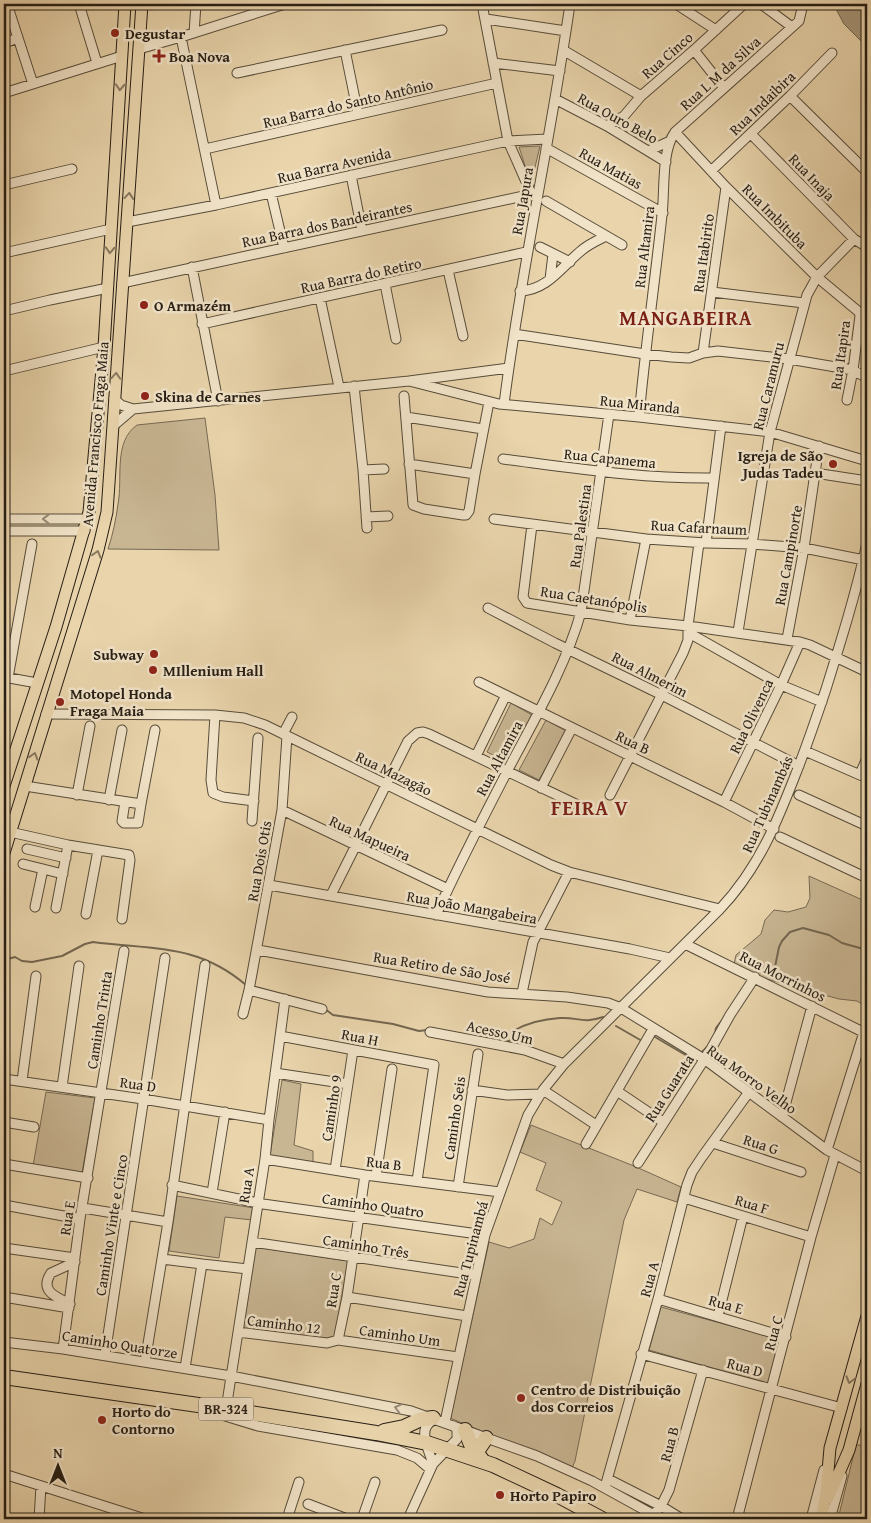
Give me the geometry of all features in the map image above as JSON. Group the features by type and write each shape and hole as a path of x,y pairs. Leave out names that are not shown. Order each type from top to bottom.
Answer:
{"highway":[{"name":"BR-324","path":"4,1377 226,1408 376,1432 427,1444 479,1457 602,1519"},
{"path":"376,1432 398,1429 419,1420 438,1420"},
{"path":"460,1428 479,1457"},
{"path":"479,1457 486,1438"}],"main road":[{"name":"Avenida Francisco Fraga Maia","path":"4,786 56,628 88,518 104,347 125,4"},
{"name":"Avenida Francisco Fraga Maia","path":"4,853 101,541 107,512 142,4"},
{"path":"116,146 124,153 132,148"},
{"path":"115,168 124,159 128,161 131,168"},
{"path":"66,595 66,607 70,614 76,610 82,601"},
{"path":"56,628 62,620 69,616 73,618 74,626"},
{"path":"825,1517 830,1448 867,1316"},
{"path":"825,1517 863,1413 867,1384"}],"street":[{"path":"7,4 33,84"},
{"path":"79,4 98,63"},
{"path":"194,33 196,4"},
{"path":"138,49 285,4"},
{"path":"482,4 508,141 534,193"},
{"name":"Rua Japura","path":"504,404 534,193 555,99 570,4"},
{"path":"676,4 716,30"},
{"name":"Rua Cinco","path":"607,126 624,116 641,96 744,4"},
{"path":"761,4 792,27 799,21 803,4"},
{"path":"486,20 566,31"},
{"name":"Rua L M da Silva","path":"670,141 675,132 792,27"},
{"path":"237,73 442,30"},
{"path":"181,37 216,205"},
{"path":"4,42 18,38"},
{"path":"345,50 358,114"},
{"path":"564,50 641,96"},
{"path":"694,50 724,88"},
{"name":"Rua Indaibira","path":"711,171 832,53"},
{"path":"4,93 122,56"},
{"path":"493,63 560,71"},
{"name":"Rua Barra do Santo Antônio","path":"205,150 497,83"},
{"path":"790,96 867,172"},
{"name":"Rua Ouro Belo","path":"555,99 607,126 666,162"},
{"name":"Rua Imbituba","path":"675,132 726,187 817,277 860,314"},
{"name":"Rua Inaja","path":"751,134 854,239"},
{"name":"Rua Barra Avenida","path":"127,222 216,205 508,141 546,143"},
{"path":"648,151 670,141"},
{"name":"Rua Altamira","path":"639,417 663,213 666,162 670,141"},
{"name":"Rua Matias","path":"546,143 663,213"},
{"path":"4,185 72,169"},
{"path":"351,175 362,231"},
{"name":"Rua Itabirito","path":"702,353 726,187"},
{"path":"271,193 284,248"},
{"name":"Rua Barra dos Bandeirantes","path":"122,283 534,193"},
{"path":"546,201 622,245"},
{"path":"4,253 111,229"},
{"path":"583,250 595,229"},
{"path":"520,291 536,289 583,250 606,236"},
{"path":"854,239 867,246"},
{"name":"Rua Caramuru","path":"738,632 770,432 804,303 817,277 854,239"},
{"path":"540,247 570,262"},
{"name":"Rua Barra do Retiro","path":"202,324 526,252"},
{"path":"550,279 553,254"},
{"path":"192,267 218,402"},
{"path":"448,270 463,336"},
{"path":"384,284 396,339"},
{"path":"4,311 108,288"},
{"path":"712,292 804,303"},
{"path":"320,298 339,387"},
{"name":"Rua Itapira","path":"847,400 860,314"},
{"path":"514,334 645,354 689,358 702,353 718,351 789,359 853,370 867,378"},
{"path":"4,371 104,347"},
{"name":"Rua Miranda","path":"133,409 218,402 509,368"},
{"name":"Rua Miranda","path":"409,381 489,402 770,432 867,461"},
{"path":"354,386 367,528"},
{"path":"404,396 412,505 424,509 462,515 468,513 489,402"},
{"path":"114,399 121,405 133,409"},
{"path":"113,426 133,409"},
{"name":"Rua Palestina","path":"581,612 609,414"},
{"path":"406,417 483,429"},
{"path":"610,795 679,663 688,630 721,426"},
{"name":"Rua Campinorte","path":"787,639 804,548 818,446"},
{"name":"Rua Capanema","path":"503,459 601,472 714,478"},
{"path":"409,464 474,474"},
{"path":"363,470 384,469"},
{"path":"815,473 867,481"},
{"path":"366,517 388,516"},
{"path":"4,519 88,518"},
{"name":"Rua Cafarnaum","path":"494,519 646,539 804,548 864,560"},
{"name":"Rua Caetanópolis","path":"532,525 522,598 527,603 688,630 738,632 787,639 800,642 867,672"},
{"path":"4,531 85,531"},
{"path":"630,620 646,539"},
{"path":"32,544 6,678 37,683"},
{"name":"Rua Tubinambás","path":"541,1092 564,1064 686,944 720,909 747,877 774,829 805,751 864,574 867,544"},
{"name":"Rua Almerim","path":"488,608 662,695 798,766"},
{"name":"Rua Altamira","path":"436,915 477,830 539,711 568,649 581,612"},
{"path":"688,630 782,685 822,702"},
{"name":"Rua Olivenca","path":"724,802 782,685 800,642"},
{"name":"Rua B","path":"479,682 724,802 774,829"},
{"path":"476,756 506,696"},
{"name":"Rua Mazagão","path":"46,714 243,714 267,723 285,735 477,830 569,872 720,909"},
{"path":"215,715 211,780 213,793 223,797 254,801"},
{"path":"285,735 292,717"},
{"path":"77,794 90,726"},
{"path":"541,788 572,728"},
{"path":"108,800 122,730"},
{"path":"125,802 122,821 124,823 138,823 155,730"},
{"path":"331,895 385,784 413,735 423,732 429,734 582,807"},
{"name":"Rua Dois Otis","path":"250,986 282,810 285,735"},
{"path":"252,820 258,738"},
{"path":"805,751 863,776 867,758"},
{"path":"25,786 141,804"},
{"path":"799,795 867,826"},
{"name":"Rua Mapueira","path":"282,810 448,889"},
{"path":"10,832 68,845 128,854 130,857 122,919"},
{"path":"780,837 867,878"},
{"path":"56,908 68,845"},
{"path":"27,849 66,858"},
{"path":"86,914 98,850"},
{"path":"23,864 63,874"},
{"path":"35,907 43,870"},
{"path":"522,993 532,947 569,872"},
{"name":"Rua João Mangabeira","path":"269,884 670,958"},
{"name":"Rua Morrinhos","path":"686,944 866,1033"},
{"name":"Rua Retiro de São José","path":"258,950 488,992 567,996 608,1003 622,1008"},
{"name":"Caminho Trinta","path":"102,1093 124,951"},
{"name":"Caminho Vinte e Cinco","path":"105,1356 165,958"},
{"path":"145,1362 168,1222 205,965"},
{"path":"62,1087 79,966"},
{"path":"22,1081 36,976"},
{"name":"Rua Guarata","path":"638,1163 755,978"},
{"path":"243,1014 250,986 285,999 322,1009"},
{"name":"Rua A","path":"226,1408 265,1159 285,999"},
{"path":"782,1117 812,1006"},
{"name":"Rua Morro Velho","path":"622,1008 704,1059 831,1152 867,1172"},
{"path":"586,1144 653,1028"},
{"name":"Acesso Um","path":"430,1032 525,1050 564,1064"},
{"name":"Rua C","path":"737,1519 786,1337 831,1152 866,1033"},
{"name":"Rua H","path":"280,1036 434,1066 417,1181"},
{"name":"Caminho 9","path":"335,1170 353,1050"},
{"name":"Caminho Seis","path":"458,1187 478,1054"},
{"path":"376,1176 392,1069"},
{"path":"275,1073 348,1084"},
{"name":"Rua D","path":"4,1079 184,1105 269,1120"},
{"path":"472,1090 507,1095 541,1092 596,1125"},
{"name":"Rua Tupinambá","path":"427,1444 425,1427 428,1423 438,1420 458,1357 485,1235 528,1115 541,1092"},
{"path":"617,1092 663,1122"},
{"name":"Rua A","path":"606,1483 692,1172 749,1092"},
{"name":"Rua E","path":"64,1349 80,1219 102,1093"},
{"path":"212,1193 225,1112"},
{"path":"4,1122 34,1127"},
{"name":"Rua G","path":"713,1143 801,1172"},
{"name":"Rua B","path":"265,1159 500,1192"},
{"path":"4,1164 88,1178"},
{"name":"Rua C","path":"338,1340 347,1297 365,1174"},
{"name":"Caminho Quatro","path":"172,1186 257,1202 485,1235"},
{"name":"Rua F","path":"684,1198 811,1237"},
{"path":"4,1205 80,1219"},
{"path":"82,1208 168,1222"},
{"path":"718,1316 743,1216"},
{"name":"Caminho Três","path":"252,1242 475,1275"},
{"path":"4,1248 75,1260"},
{"path":"162,1259 248,1269"},
{"path":"69,1306 51,1293 47,1289 46,1284 51,1273 75,1260"},
{"path":"186,1368 202,1264"},
{"path":"4,1297 69,1306"},
{"path":"347,1297 467,1316"},
{"name":"Rua E","path":"658,1299 786,1337"},
{"name":"Caminho 12","path":"238,1332 327,1343 338,1340"},
{"name":"Caminho Um","path":"338,1340 458,1357"},
{"name":"Caminho Quatorze","path":"4,1342 64,1349 186,1368 392,1407 438,1420 606,1483"},
{"name":"Rua D","path":"642,1354 842,1408"},
{"name":"Rua B","path":"654,1518 669,1490 678,1463 703,1370"},
{"path":"206,1406 225,1416 258,1426 397,1450 417,1458 431,1467"},
{"path":"408,1519 431,1467 457,1439 457,1430 460,1428"},
{"path":"427,1444 431,1467"},
{"path":"812,1519 830,1448"},
{"path":"4,1474 132,1517 145,1519"},
{"path":"287,1519 300,1482"},
{"path":"362,1519 375,1482"},
{"path":"606,1483 661,1506 682,1519"},
{"path":"606,1483 654,1518"},
{"path":"39,1519 41,1486"},
{"path":"308,1504 345,1519"}],"shaded area":[{"path":"839,4 867,4 867,47 844,24 837,11"},
{"path":"540,146 531,184 519,147"},
{"path":"205,418 215,495 219,550 108,549 118,504 120,461 129,432 137,425"},
{"path":"511,703 532,715 507,762 487,752"},
{"path":"546,720 566,731 539,780 519,770"},
{"path":"809,876 867,902 867,1007 857,1001 839,999 763,978 734,964 736,955 761,934 765,920 774,910 788,912 806,907 810,898"},
{"path":"282,1080 301,1084 294,1145 313,1151 313,1162 270,1156"},
{"path":"46,1092 95,1098 82,1173 33,1166"},
{"path":"531,1125 681,1187 677,1202 637,1189 624,1220 572,1468 450,1418 489,1242 509,1248 534,1239 540,1218 552,1225 562,1202 536,1190 546,1163 520,1152"},
{"path":"177,1196 254,1208 252,1220 225,1217 219,1258 169,1251"},
{"path":"255,1247 348,1261 335,1337 320,1340 242,1328"},
{"path":"661,1307 783,1340 771,1385 649,1350"},
{"path":"856,1445 867,1445 867,1519 838,1519"}],"waterway":[{"path":"774,972 782,941 790,932 803,928 829,935 842,943 867,950"},
{"path":"4,960 15,957 22,961 32,962 62,956 93,942 154,948 192,955 210,962 228,971 246,985"},
{"path":"325,1009 333,1015 393,1024 419,1031 427,1030"},
{"path":"505,1042 512,1040 513,1031 535,1022 560,1018 585,1020 603,1017"},
{"path":"715,1034 716,1028 723,1019"},
{"path":"616,1026 642,1041"},
{"path":"655,1037 694,1060"},
{"path":"702,1052 709,1045"}],"place":[{"name":"Degustar","path":"115,33"},
{"name":"Boa Nova","path":"159,56"},
{"name":"O Armazém","path":"144,305"},
{"name":"Skina de Carnes","path":"145,396"},
{"name":"Igreja de São Judas Tadeu","path":"833,464"},
{"name":"Subway","path":"154,654"},
{"name":"MIllenium Hall","path":"153,670"},
{"name":"Motopel Honda Fraga Maia","path":"60,702"},
{"name":"Centro de Distribuição dos Correios","path":"521,1398"},
{"name":"Horto do Contorno","path":"102,1420"},
{"name":"Horto Papiro","path":"500,1495"}],"district":[{"name":"MANGABEIRA","path":"686,317"},
{"name":"FEIRA V","path":"590,807"}]}
